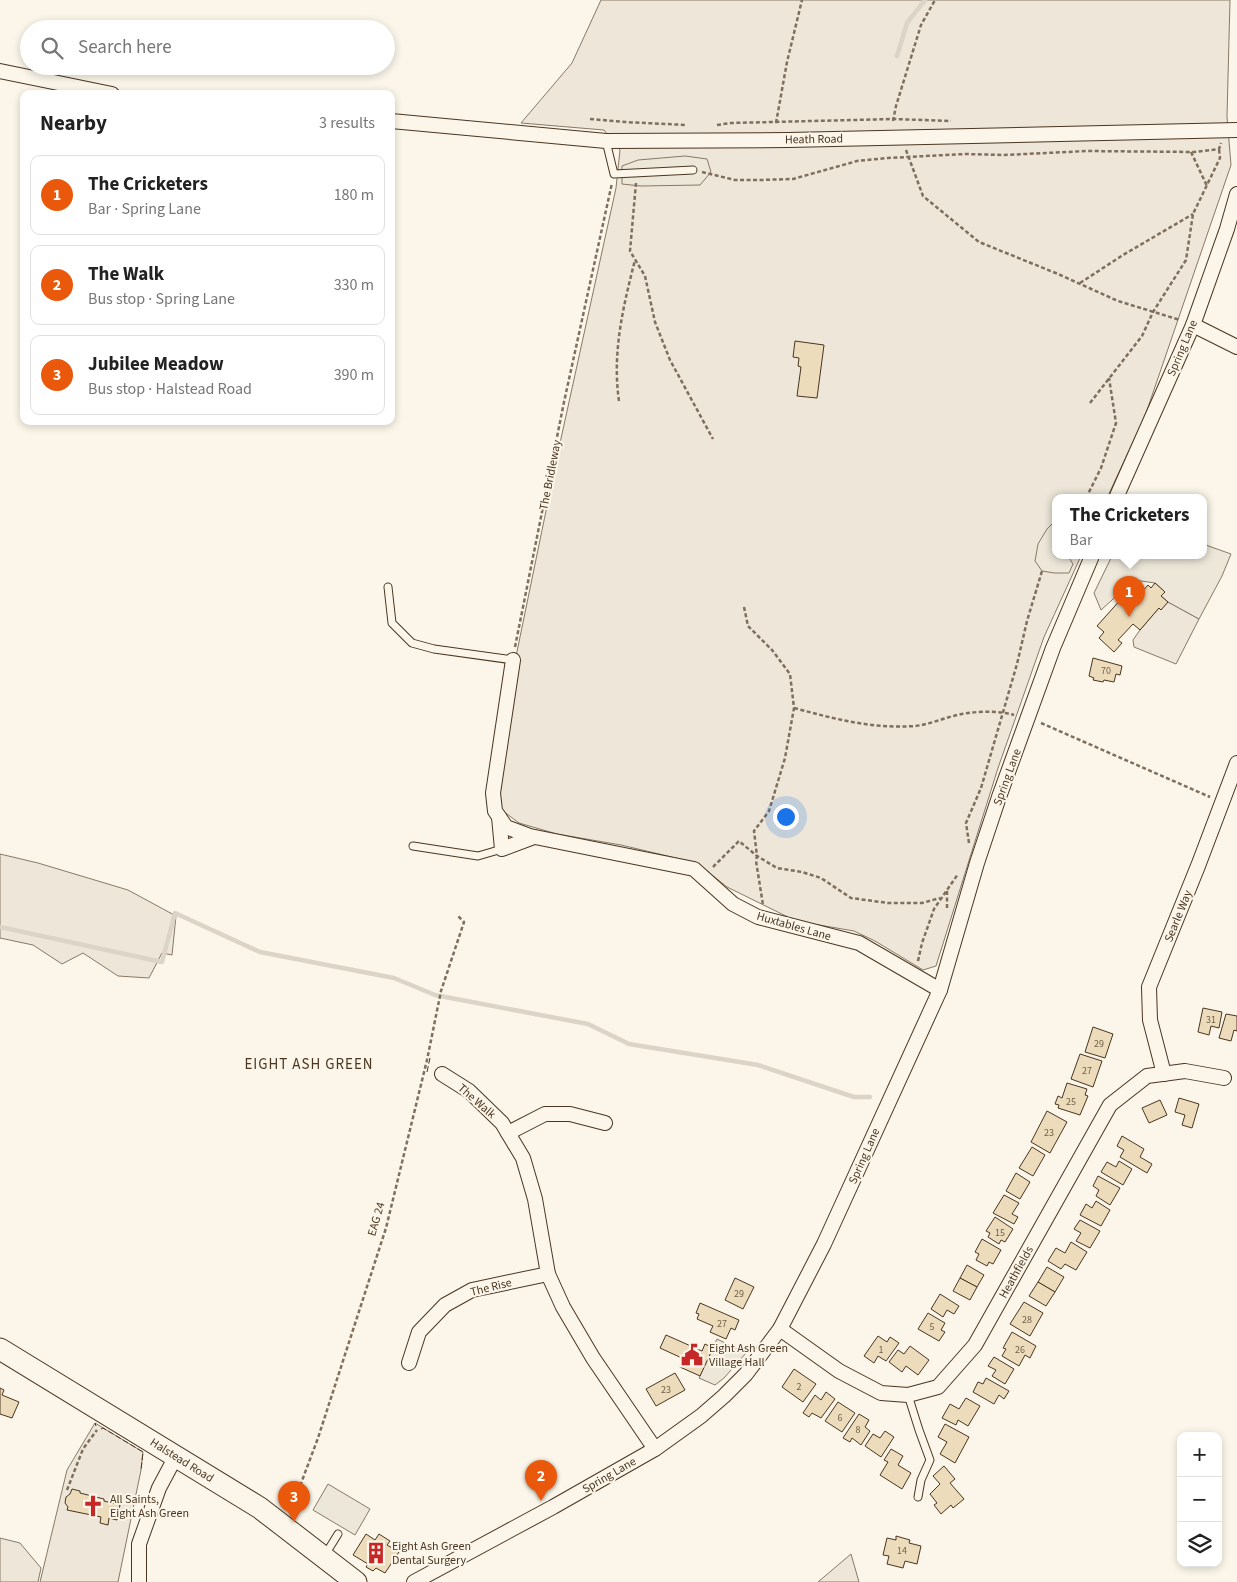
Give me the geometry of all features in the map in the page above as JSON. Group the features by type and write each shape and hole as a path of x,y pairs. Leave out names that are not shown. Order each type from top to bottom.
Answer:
{"main road":[{"name":"Halstead Road","path":"0,1349 260,1508 356,1582"}],"street":[{"path":"0,71 93,90"},
{"name":"Heath Road","path":"395,121 606,142 1231,130"},
{"name":"Spring Lane","path":"1118,494 1193,325 1232,229 1237,194"},
{"path":"1193,325 1237,347"},
{"name":"Spring Lane","path":"414,1582 655,1449 701,1416 724,1396 746,1374 780,1329 824,1244 940,990 976,863 1052,648 1091,559"},
{"path":"513,660 493,793 502,849 534,836"},
{"name":"Searle Way","path":"1164,1074 1150,1020 1149,987 1237,763"},
{"name":"Huxtables Lane","path":"497,814 506,827 534,836 694,869 733,904 758,917 859,943 940,990"},
{"name":"Heathfields","path":"780,1329 839,1371 881,1393 908,1394 938,1387 975,1345 1110,1105 1148,1076 1185,1071 1224,1078"},
{"name":"The Walk","path":"442,1074 469,1091 502,1123 523,1158 533,1191 548,1274 563,1307 593,1358 655,1449"},
{"path":"508,1133 546,1114 570,1114 605,1123"},
{"name":"The Rise","path":"409,1363 419,1332 445,1305 472,1290 548,1274"},
{"path":"139,1582 139,1544 158,1488 176,1456"}],"lane":[{"path":"606,142 614,174 693,170"},
{"path":"388,587 392,623 412,643 434,649 513,660"},
{"path":"413,846 480,856 502,849"},
{"path":"908,1394 930,1460 921,1480 918,1498"},
{"path":"324,1557 338,1534"}],"path":[{"path":"773,140 787,62 802,0"},
{"path":"935,0 921,25 896,106 894,119 896,137 909,156 923,196 979,242 1080,283 1118,301 1193,325"},
{"path":"590,119 687,125"},
{"path":"716,125 731,122 894,119"},
{"path":"1090,403 1142,336 1152,312 1186,260 1193,214 1220,158 1219,149 1231,130"},
{"path":"693,170 735,180 793,179 857,161 909,156 1004,155 1087,151 1191,152 1219,149"},
{"path":"1191,152 1206,186"},
{"path":"635,173 637,186 630,251 644,276 655,322 670,360 713,439"},
{"name":"The Bridleway","path":"513,660 564,402 614,174"},
{"path":"1080,283 1193,214"},
{"path":"619,401 616,380 617,340 635,260"},
{"path":"1088,494 1101,468 1116,423 1109,378"},
{"path":"969,849 966,823 981,788 1042,571"},
{"path":"744,607 748,626 772,650 790,674 794,708 785,758 769,811 754,831 756,861 763,902 762,911 758,917"},
{"path":"794,708 873,726 917,726 968,712 1003,712 1028,718 1222,802"},
{"path":"703,877 739,841 757,856 777,868 802,872 821,878 851,898 888,903 922,903 942,897"},
{"path":"915,975 922,943 934,909 960,872"},
{"name":"EAG 24","path":"278,1522 300,1486 310,1460 342,1368 372,1267 386,1228 441,992 464,922 458,916"},
{"path":"67,1490 83,1449 108,1415"}],"shaded area":[{"path":"601,0 1230,0 1227,117 1231,165 1145,416 1109,494 1052,494 1052,559 1080,559 1044,637 998,768 936,966 923,970 875,941 854,931 796,921 727,887 697,863 621,845 557,834 519,823 499,808 497,793 513,671 560,443 616,188 620,150 604,130 521,123 572,63"},
{"path":"685,156 707,159 711,172 700,185 641,186 622,184 622,166 638,160"},
{"path":"1052,524 1052,559 1070,559 1073,564 1069,573 1042,571 1035,561 1038,544"},
{"path":"1207,545 1231,554 1222,576 1199,619 1168,602 1161,596 1165,592 1155,583 1134,580 1101,610 1094,593 1111,559 1207,559"},
{"path":"1168,602 1199,619 1176,664 1134,647 1133,640 1159,608 1161,609"},
{"path":"0,854 38,863 128,890 176,916 172,955 162,953 149,978 118,976 83,953 62,964 33,945 0,938"},
{"path":"717,1339 746,1353 724,1378 715,1385 699,1378"},
{"path":"95,1423 143,1452 118,1582 40,1582 67,1470"},
{"path":"328,1484 370,1509 355,1535 313,1510"},
{"path":"0,1538 20,1543 41,1568 38,1582 0,1582"},
{"path":"851,1554 859,1582 818,1582"}],"building":[{"path":"795,341 824,345 817,398 797,396 801,367 798,366 799,358 793,357"},
{"path":"1133,583 1142,592 1148,585 1151,588 1155,583 1165,592 1161,596 1168,602 1161,610 1159,608 1140,630 1133,624 1118,640 1122,643 1114,652 1099,638 1104,632 1097,626"},
{"path":"1093,658 1122,666 1120,675 1116,674 1114,682 1093,680 1094,678 1089,676"},
{"path":"1203,1008 1222,1012 1219,1028 1211,1026 1209,1035 1198,1032"},
{"path":"1226,1014 1237,1016 1237,1031 1234,1030 1231,1041 1219,1038"},
{"path":"1093,1027 1113,1034 1105,1058 1085,1052"},
{"path":"1080,1054 1102,1061 1093,1087 1071,1079"},
{"path":"1067,1083 1087,1089 1085,1095 1088,1096 1080,1115 1058,1108 1059,1105 1055,1104 1058,1096 1062,1098"},
{"path":"1179,1098 1199,1104 1192,1128 1182,1125 1185,1115 1175,1112"},
{"path":"1160,1100 1167,1115 1149,1123 1142,1108"},
{"path":"1047,1111 1067,1122 1050,1153 1031,1142"},
{"path":"1122,1136 1144,1149 1140,1157 1152,1164 1147,1173 1120,1157 1124,1150 1117,1146"},
{"path":"1032,1147 1045,1155 1033,1176 1019,1168"},
{"path":"1119,1161 1132,1169 1123,1185 1101,1172 1107,1162 1116,1167"},
{"path":"1016,1173 1030,1182 1020,1199 1006,1191"},
{"path":"1098,1176 1120,1188 1110,1205 1096,1196 1099,1190 1093,1186"},
{"path":"1004,1195 1019,1203 1012,1214 1018,1217 1014,1224 993,1213"},
{"path":"1096,1201 1110,1210 1101,1226 1080,1215 1086,1204 1092,1208"},
{"path":"995,1217 1013,1229 1005,1242 1001,1240 999,1244 988,1237 990,1233 986,1231"},
{"path":"1080,1220 1100,1231 1090,1248 1076,1241 1081,1233 1074,1229"},
{"path":"982,1239 1001,1250 993,1264 989,1262 987,1266 976,1260 979,1254 975,1252"},
{"path":"1071,1242 1087,1252 1076,1270 1065,1264 1061,1269 1048,1261 1056,1248 1065,1253"},
{"path":"967,1265 984,1275 977,1287 960,1278"},
{"path":"1047,1267 1064,1277 1055,1292 1038,1282"},
{"path":"735,1278 754,1287 743,1309 725,1300"},
{"path":"960,1278 977,1287 970,1300 953,1291"},
{"path":"1038,1282 1055,1292 1046,1306 1029,1296"},
{"path":"940,1294 959,1306 954,1314 947,1310 943,1317 931,1309"},
{"path":"1024,1302 1043,1313 1030,1336 1010,1324"},
{"path":"700,1303 739,1320 735,1330 731,1328 726,1339 710,1332 713,1326 697,1319 699,1314 696,1313"},
{"path":"928,1313 945,1323 941,1330 945,1332 939,1341 918,1329"},
{"path":"1012,1332 1036,1346 1030,1358 1025,1355 1019,1366 1002,1356 1006,1349 1003,1348"},
{"name":"Eight Ash Green Village Hall","path":"666,1335 702,1351 705,1344 713,1348 700,1376 680,1367 684,1359 660,1348"},
{"path":"878,1336 887,1342 890,1337 899,1343 886,1361 878,1356 874,1363 864,1356"},
{"path":"910,1346 929,1360 918,1375 906,1366 902,1372 889,1362 898,1350 904,1354"},
{"path":"994,1357 1014,1369 1005,1384 992,1376 996,1370 988,1366"},
{"path":"794,1369 816,1384 803,1402 782,1387"},
{"path":"675,1373 685,1390 656,1406 646,1389"},
{"path":"986,1378 1009,1391 1004,1399 999,1395 994,1404 973,1392 978,1382 983,1384"},
{"path":"0,1388 4,1390 2,1395 19,1402 12,1418 0,1414"},
{"path":"826,1392 835,1399 821,1418 812,1413 809,1417 803,1413 815,1395 821,1400"},
{"path":"966,1398 980,1406 968,1426 958,1420 956,1425 942,1418 950,1404 959,1409"},
{"path":"838,1402 855,1413 842,1432 825,1421"},
{"path":"859,1414 869,1420 865,1427 870,1431 861,1445 852,1438 850,1442 843,1438"},
{"path":"945,1424 969,1437 955,1463 940,1454 947,1442 938,1437"},
{"path":"885,1431 894,1437 881,1457 865,1446 873,1434 880,1438"},
{"path":"891,1449 903,1456 898,1465 911,1473 902,1489 880,1475 888,1462 884,1460"},
{"path":"944,1466 955,1479 950,1483 964,1499 953,1508 951,1505 941,1514 934,1505 937,1503 930,1494 940,1484 933,1476"},
{"name":"All Saints, Eight Ash Green","path":"72,1489 120,1505 117,1520 109,1518 108,1525 100,1523 101,1517 67,1510 66,1497"},
{"name":"Eight Ash Green Dental Surgery","path":"366,1534 375,1540 379,1534 390,1541 387,1545 399,1552 385,1573 376,1568 373,1571 366,1567 368,1564 353,1555"},
{"path":"896,1536 910,1540 909,1543 921,1546 917,1564 905,1561 903,1568 887,1564 889,1556 883,1555 887,1538 896,1540"}],"waterway":[{"path":"897,56 907,23 925,0"},
{"path":"0,927 162,962 175,913 260,952 394,978 435,995 588,1024 629,1044 758,1065 854,1097 870,1097"}],"fence":[{"path":"427,1072 430,1058"},
{"path":"101,1429 103,1428 143,1452 141,1470"}],"place":[{"name":"The Cricketers","path":"1129,617"},
{"name":"Eight Ash Green Village Hall","path":"692,1355"},
{"name":"The Walk","path":"541,1501"},
{"name":"All Saints, Eight Ash Green","path":"93,1506"},
{"name":"Jubilee Meadow","path":"294,1522"},
{"name":"Eight Ash Green Dental Surgery","path":"376,1553"}],"district":[{"name":"EIGHT ASH GREEN","path":"309,1064"}]}
